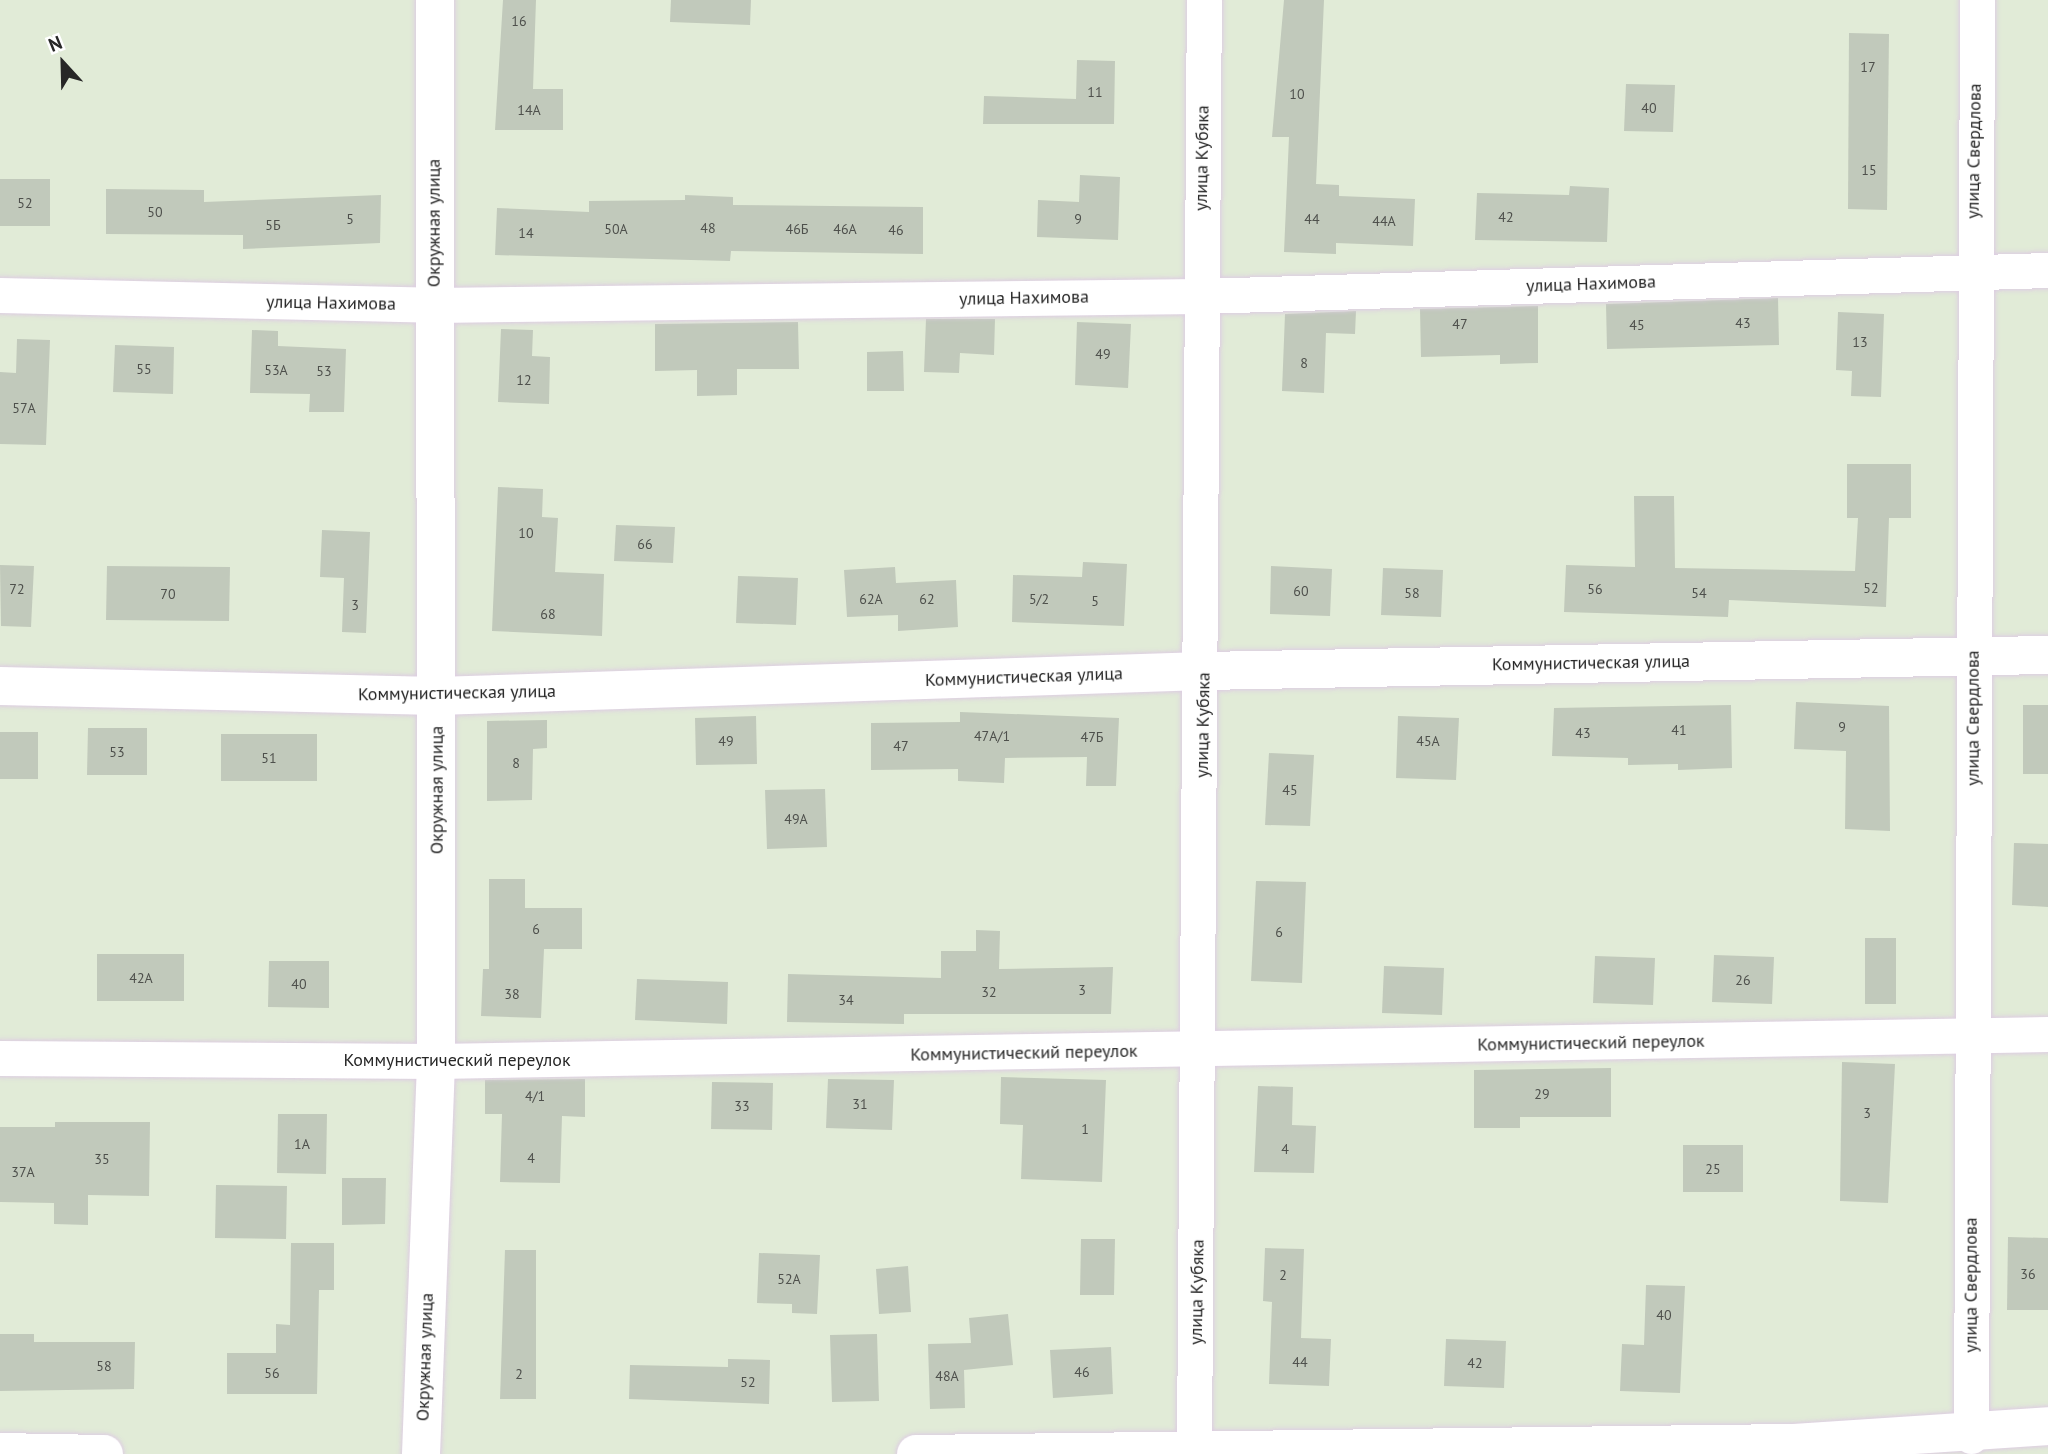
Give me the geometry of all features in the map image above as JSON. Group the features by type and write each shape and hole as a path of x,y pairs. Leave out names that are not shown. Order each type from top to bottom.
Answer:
{"street":[{"name":"Окружная улица","path":"421,1454 436,1061 437,696 433,305 435,0"},
{"name":"улица Кубяка","path":"1194,1451 1204,671 1201,296 1204,0"},
{"name":"улица Свердлова","path":"1970,1436 1973,656 1971,272 1977,0"},
{"name":"улица Нахимова","path":"0,295 433,305 1201,296 2048,270"},
{"name":"Коммунистическая улица","path":"0,686 437,696 1204,671 2048,655"},
{"name":"Коммунистический переулок","path":"0,1058 436,1061 1200,1051 2048,1034"},
{"path":"916,1454 1970,1436 2048,1426"},
{"path":"0,1452 104,1454"}],"building":[{"path":"503,0 536,0 533,89 563,89 563,130 495,130"},
{"path":"671,0 751,0 750,25 670,22"},
{"path":"1284,0 1324,0 1316,184 1339,185 1339,196 1415,199 1413,246 1336,243 1336,254 1284,252 1289,137 1272,137"},
{"path":"1849,33 1889,34 1887,210 1848,209"},
{"path":"1077,60 1115,61 1114,124 983,124 984,96 1076,99"},
{"path":"1626,84 1675,85 1673,132 1624,131"},
{"path":"1080,175 1120,177 1118,240 1037,237 1038,200 1079,202"},
{"path":"0,179 50,179 50,226 0,226"},
{"path":"1570,186 1609,188 1607,242 1475,240 1477,193 1569,195"},
{"path":"106,189 204,190 204,202 381,195 380,243 243,249 243,235 106,234"},
{"path":"685,195 733,197 733,205 923,207 923,254 731,251 730,261 495,255 497,208 589,212 589,201 685,200"},
{"path":"1778,298 1779,345 1607,349 1606,304"},
{"path":"1538,306 1538,363 1500,364 1500,355 1421,357 1420,309"},
{"path":"1356,311 1355,334 1326,333 1324,393 1282,391 1285,314"},
{"path":"1838,312 1884,314 1881,397 1851,396 1852,371 1836,370"},
{"path":"926,319 995,319 994,355 960,353 959,373 924,372"},
{"path":"798,322 799,369 737,369 737,395 697,396 697,370 655,371 655,324"},
{"path":"1077,322 1131,324 1128,388 1075,385"},
{"path":"501,329 533,330 532,356 550,357 549,404 498,402"},
{"path":"252,330 278,331 278,346 346,349 344,412 309,412 310,394 250,393"},
{"path":"17,339 50,340 46,445 0,444 0,372 16,373"},
{"path":"115,345 174,347 173,394 113,392"},
{"path":"903,351 904,391 867,391 867,352"},
{"path":"1847,464 1911,464 1911,518 1889,518 1886,607 1729,600 1728,617 1564,612 1566,565 1635,567 1634,496 1674,496 1675,568 1855,571 1858,518 1847,518"},
{"path":"498,487 543,489 542,517 558,518 555,572 604,574 602,636 492,631"},
{"path":"616,525 675,527 673,563 614,561"},
{"path":"322,530 370,532 366,633 342,632 344,578 320,577"},
{"path":"1083,562 1127,564 1124,626 1012,622 1013,575 1082,577"},
{"path":"0,565 34,566 31,627 1,626"},
{"path":"107,566 230,567 229,621 106,620"},
{"path":"1271,566 1332,569 1330,616 1270,614"},
{"path":"895,567 896,583 956,580 958,627 898,631 898,615 847,617 844,570"},
{"path":"1383,568 1443,570 1441,617 1381,615"},
{"path":"738,576 798,578 796,625 736,623"},
{"path":"1796,702 1889,706 1890,831 1845,829 1846,751 1794,749"},
{"path":"1731,705 1732,768 1678,770 1678,764 1628,765 1628,758 1552,756 1554,708"},
{"path":"2023,705 2048,705 2048,774 2023,774"},
{"path":"960,712 1119,718 1116,786 1086,786 1087,757 1005,758 1004,783 958,781 958,769 871,770 871,723 960,722"},
{"path":"756,716 757,764 696,765 695,718"},
{"path":"1398,716 1459,718 1456,780 1396,778"},
{"path":"547,720 547,748 533,749 532,800 487,801 487,721"},
{"path":"88,728 147,728 147,775 87,775"},
{"path":"0,732 38,732 38,779 0,779"},
{"path":"221,734 317,734 317,781 221,781"},
{"path":"1269,753 1314,755 1310,826 1265,825"},
{"path":"825,789 827,847 767,849 765,790"},
{"path":"2014,843 2048,844 2048,907 2012,905"},
{"path":"489,879 525,879 525,908 582,908 582,949 544,949 541,1018 481,1016 483,969 489,969"},
{"path":"1256,881 1306,882 1302,983 1251,981"},
{"path":"976,930 1000,931 999,969 1113,967 1111,1014 904,1014 904,1024 787,1022 788,974 941,978 941,951 976,951"},
{"path":"1865,938 1896,938 1896,1004 1865,1004"},
{"path":"97,954 184,954 184,1001 97,1001"},
{"path":"1714,955 1774,957 1772,1004 1712,1002"},
{"path":"1595,956 1655,958 1653,1005 1593,1003"},
{"path":"269,961 329,961 329,1008 268,1007"},
{"path":"1384,966 1444,968 1442,1015 1382,1013"},
{"path":"637,979 728,982 727,1024 635,1020"},
{"path":"1842,1062 1895,1064 1888,1203 1840,1201"},
{"path":"1611,1068 1611,1117 1520,1117 1520,1128 1474,1128 1474,1070"},
{"path":"1001,1077 1106,1080 1102,1182 1021,1179 1023,1125 1000,1124"},
{"path":"585,1079 585,1117 562,1116 560,1183 500,1182 502,1114 485,1114 485,1080"},
{"path":"828,1079 894,1080 892,1130 826,1128"},
{"path":"712,1082 773,1083 772,1130 711,1129"},
{"path":"1258,1086 1293,1087 1292,1125 1316,1126 1314,1173 1254,1172"},
{"path":"278,1114 327,1114 326,1174 277,1173"},
{"path":"55,1122 150,1122 149,1196 88,1195 88,1225 54,1224 54,1203 0,1202 0,1127 55,1127"},
{"path":"1683,1145 1743,1145 1743,1192 1683,1192"},
{"path":"342,1178 386,1178 385,1224 342,1225"},
{"path":"216,1185 287,1186 286,1239 215,1238"},
{"path":"2008,1237 2048,1238 2048,1310 2007,1310"},
{"path":"1081,1239 1115,1239 1114,1295 1080,1295"},
{"path":"291,1243 334,1243 334,1290 319,1290 317,1394 227,1394 227,1353 276,1353 276,1324 290,1325"},
{"path":"1265,1248 1304,1249 1301,1338 1331,1339 1329,1386 1269,1384 1272,1302 1263,1301"},
{"path":"505,1250 536,1250 536,1399 500,1399"},
{"path":"759,1253 820,1255 817,1314 792,1313 792,1304 757,1303"},
{"path":"908,1266 911,1312 879,1314 876,1269"},
{"path":"1646,1285 1685,1286 1680,1393 1620,1391 1622,1344 1644,1345"},
{"path":"1008,1314 1013,1365 964,1370 965,1408 930,1409 928,1344 971,1343 969,1318"},
{"path":"0,1334 34,1334 34,1342 135,1342 134,1389 0,1391"},
{"path":"877,1334 879,1401 832,1402 830,1335"},
{"path":"1446,1339 1506,1341 1504,1388 1444,1386"},
{"path":"1111,1347 1113,1394 1053,1398 1050,1350"},
{"path":"728,1359 770,1360 769,1404 629,1399 630,1365 728,1367"}]}
